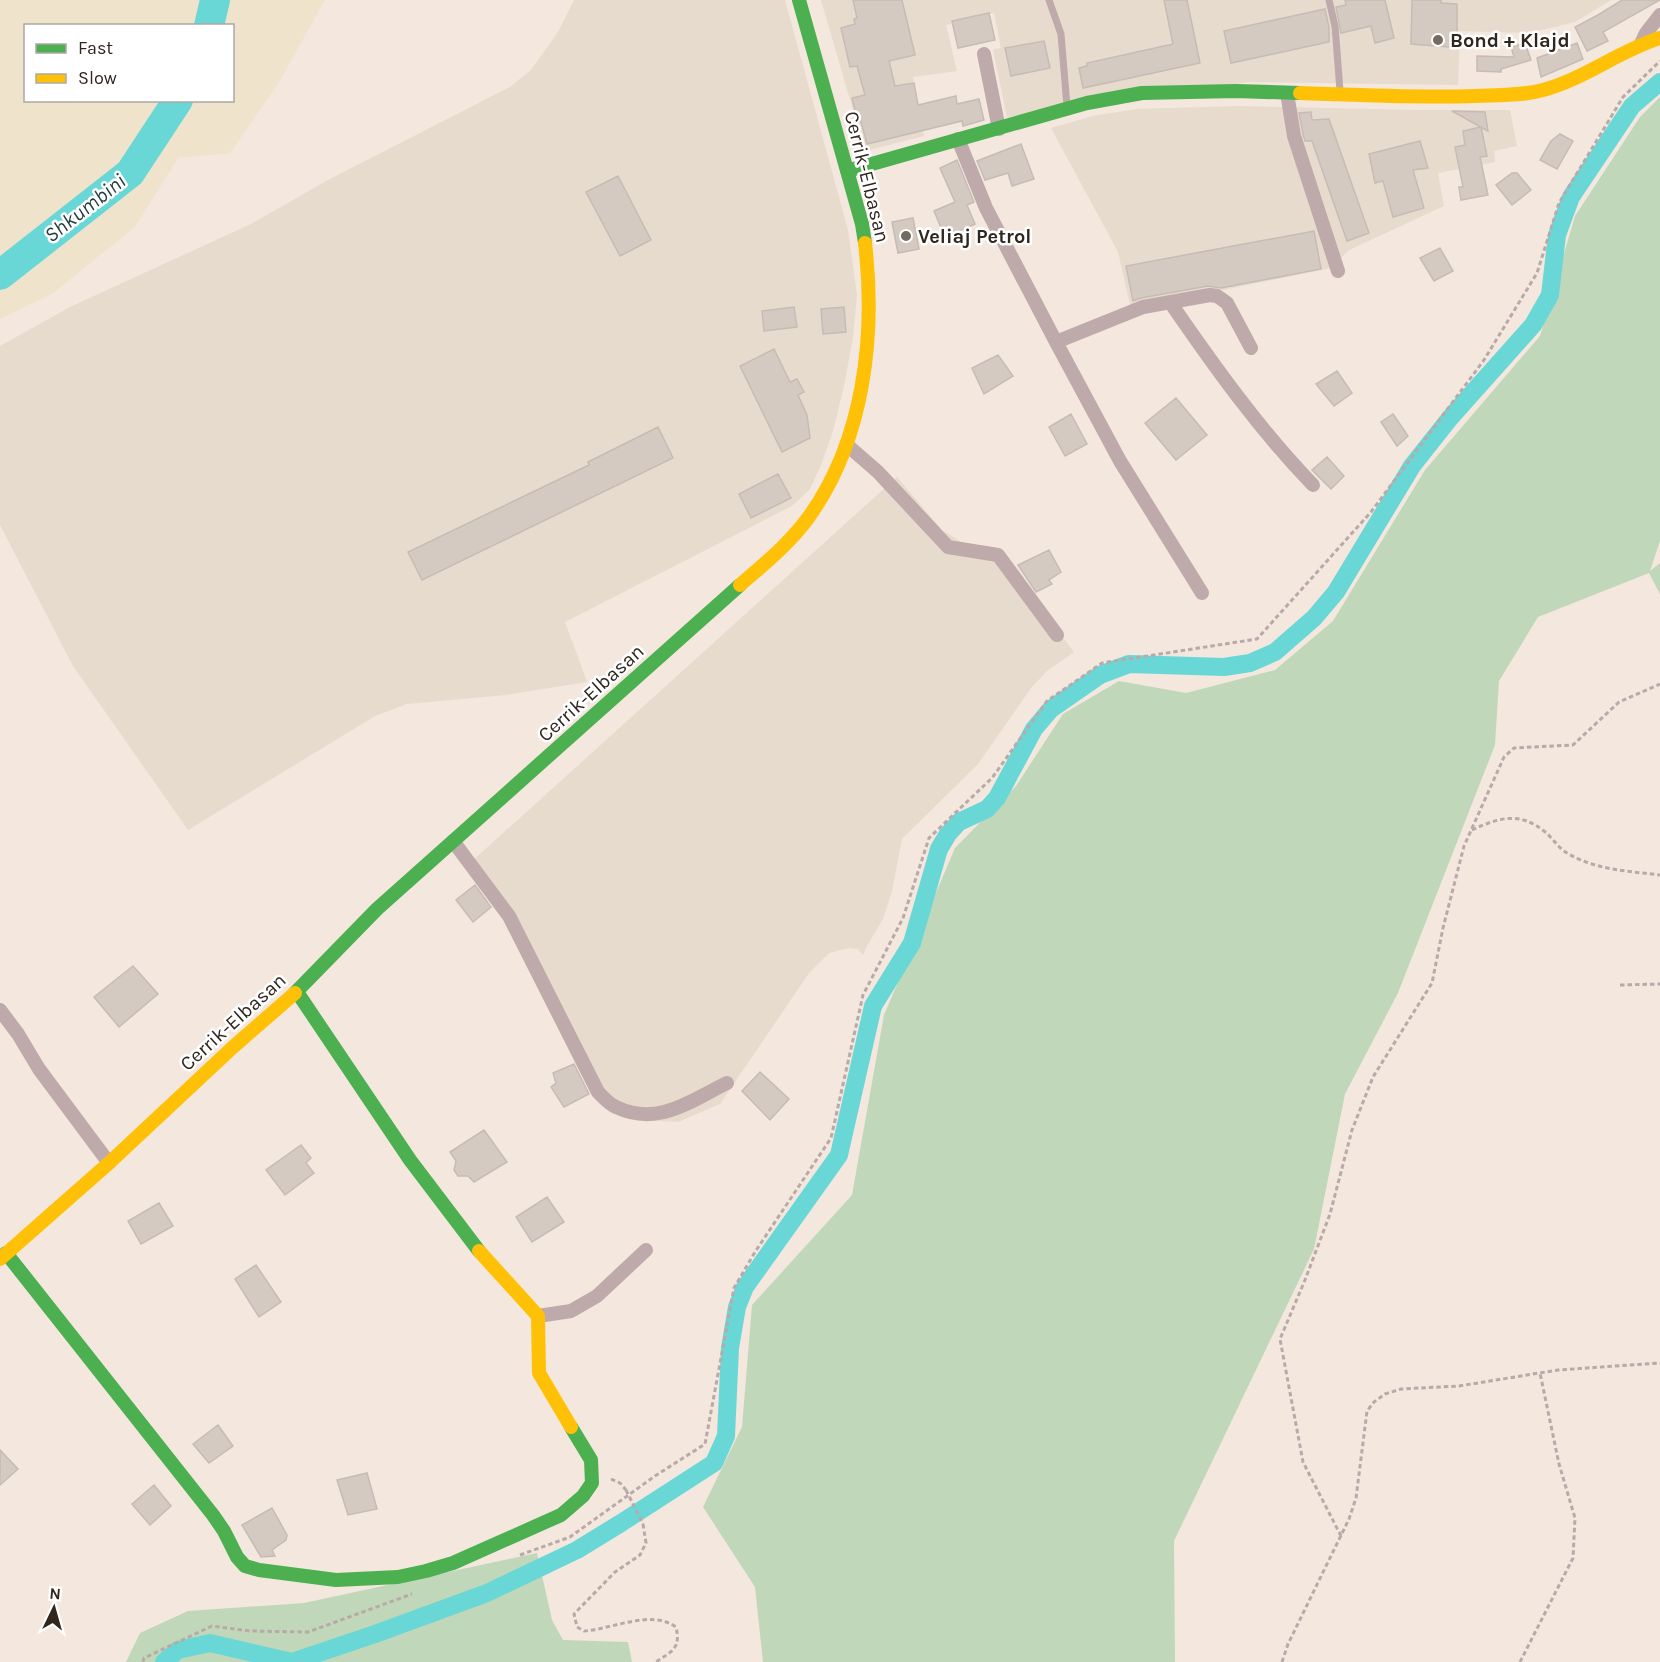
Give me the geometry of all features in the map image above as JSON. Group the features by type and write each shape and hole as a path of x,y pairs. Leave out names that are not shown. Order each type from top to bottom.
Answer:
{"main road":[{"name":"Cerrik-Elbasan","path":"3,1256 297,992 377,909 781,549 810,517 847,445 858,401 865,357 869,302 862,224 798,0"},
{"path":"847,171 1087,103 1142,93 1236,91 1441,97 1511,95 1543,90 1569,80 1641,44 1660,38"},
{"path":"3,1256 213,1515 237,1557 245,1566 270,1572 336,1581 398,1577 453,1563 561,1515 583,1496 592,1483 591,1460 539,1373 538,1316 504,1280 405,1155 297,992"}],"street":[{"path":"1641,44 1646,33 1660,15"},
{"path":"984,54 999,129"},
{"path":"1287,93 1294,136 1338,271"},
{"path":"958,139 986,208 1056,342 1120,461 1202,593"},
{"path":"1056,342 1135,310 1210,296 1223,299 1251,348"},
{"path":"1170,302 1245,406 1285,456 1313,485"},
{"path":"847,445 878,472 948,547 998,555 1058,635"},
{"path":"453,841 509,916 598,1092 614,1107 645,1116 664,1113 727,1083"},
{"path":"0,1010 39,1069 109,1163"},
{"path":"538,1316 571,1311 597,1296 646,1250"}],"lane":[{"path":"1049,0 1061,34 1067,109"},
{"path":"1329,0 1335,26 1340,93"}],"path":[{"path":"515,1557 570,1537 655,1476 705,1444 734,1288 755,1252 831,1138 863,995 903,918 929,838 992,778 1047,701 1101,663 1257,639 1371,512 1484,360 1537,273 1559,203 1623,97 1660,60"},
{"path":"1341,1536 1302,1462 1280,1339 1330,1214 1352,1130 1372,1077 1432,983 1454,880 1464,846 1504,757 1514,748 1573,745 1619,702 1660,684"},
{"path":"1470,831 1494,820 1523,817 1544,830 1566,853 1604,869 1660,875"},
{"path":"1620,985 1660,984"},
{"path":"1282,1662 1288,1644 1341,1536 1356,1498 1367,1411 1374,1402 1385,1394 1401,1389 1459,1386 1540,1373 1660,1364"},
{"path":"1520,1662 1574,1558 1575,1518 1559,1464 1540,1373"},
{"path":"626,1490 643,1524 646,1543 640,1554 615,1572 574,1614 577,1628 584,1632 654,1619 668,1621 676,1627 679,1640 675,1649 656,1662"},
{"path":"143,1662 144,1658 212,1626 250,1631 308,1632 417,1592"}],"shaded area":[{"path":"574,0 785,0 848,230 857,295 853,337 844,386 833,431 810,489 792,506 565,622 587,682 505,695 407,704 375,716 188,830 73,666 0,525 0,346 70,307 251,224 328,180 510,87 531,70 558,32"},
{"path":"821,0 1611,0 1575,22 1530,33 1460,31 1458,85 1248,82 1007,117 993,50 1001,48 994,13 946,25 957,71 913,77 924,136 865,151"},
{"path":"1238,106 1510,110 1517,146 1494,151 1495,162 1438,173 1444,206 1349,250 1331,268 1131,309 1118,252 1051,128 1093,116 1137,109"},
{"path":"897,477 942,530 963,543 997,549 1074,652 1047,671 1031,688 978,764 902,839 892,891 883,919 863,955 858,949 849,948 829,953 809,973 720,1104 678,1122 644,1120 604,1095 517,923 470,863"}],"green space":[{"path":"1660,97 1660,541 1650,571 1660,563 1660,594 1649,573 1538,617 1499,681 1495,745 1398,993 1345,1094 1314,1249 1174,1541 1175,1662 763,1662 755,1587 703,1507 742,1427 752,1305 852,1195 884,1015 955,848 1016,786 1063,714 1119,681 1186,693 1275,670 1333,621 1425,470 1540,336 1575,216 1640,117"},
{"path":"537,1553 552,1620 563,1640 628,1642 632,1662 126,1662 140,1633 188,1611 304,1603"}],"sand":[{"name":"Shkumbini","path":"0,0 325,0 278,84 230,153 178,158 135,227 52,294 0,319"}],"building":[{"path":"853,0 902,0 915,55 889,61 895,86 914,83 918,105 956,96 957,104 979,99 984,120 963,126 962,121 867,144 852,98 865,95 857,66 850,67 841,28 855,24 854,19 857,18"},
{"path":"1164,0 1187,0 1200,63 1083,88 1079,68 1087,66 1087,63 1173,44"},
{"path":"1345,0 1385,0 1394,38 1375,43 1371,26 1341,33 1336,7 1346,5"},
{"path":"1412,0 1441,0 1441,3 1457,4 1457,39 1449,47 1411,44"},
{"path":"1622,0 1660,0 1603,32 1608,41 1587,51 1575,27"},
{"path":"1325,9 1329,27 1329,42 1231,63 1224,31"},
{"path":"989,13 995,40 958,48 952,21"},
{"path":"1044,41 1050,68 1011,76 1005,48"},
{"path":"1525,43 1531,60 1501,69 1501,72 1477,71 1477,56 1514,57 1511,47"},
{"path":"1577,43 1583,59 1541,77 1537,58"},
{"path":"1452,111 1485,112 1488,131"},
{"path":"1311,112 1312,120 1329,119 1369,233 1347,241 1312,141 1305,141 1303,134 1299,113"},
{"path":"1481,127 1487,156 1480,157 1488,195 1461,200 1459,187 1463,187 1455,147 1465,145 1463,131"},
{"path":"1560,134 1573,141 1557,169 1540,160 1551,141"},
{"path":"1420,141 1428,168 1413,170 1424,208 1393,217 1383,181 1375,183 1369,154"},
{"path":"1021,144 1034,179 1012,186 1008,173 985,180 977,161"},
{"path":"957,160 974,202 967,205 975,224 945,237 934,211 955,202 940,168"},
{"path":"1512,173 1517,173 1531,190 1512,205 1496,185"},
{"path":"618,176 651,240 620,256 586,192"},
{"name":"Veliaj Petrol","path":"913,218 919,249 898,253 892,222"},
{"path":"1314,231 1321,269 1221,288 1208,286 1133,301 1126,266"},
{"path":"1440,248 1453,271 1434,281 1420,258"},
{"path":"794,307 797,327 764,331 762,311"},
{"path":"844,307 846,332 823,334 821,309"},
{"path":"774,349 790,382 797,379 804,392 798,395 807,415 810,438 782,452 740,366"},
{"path":"998,355 1013,376 984,394 972,368"},
{"path":"1337,371 1352,393 1334,406 1316,384"},
{"path":"1176,398 1207,435 1176,460 1145,423"},
{"path":"1071,414 1087,444 1065,456 1049,427"},
{"path":"1393,414 1408,436 1397,446 1381,422"},
{"path":"658,427 673,458 422,580 408,552 589,465 588,462"},
{"path":"1327,457 1344,476 1331,489 1312,470"},
{"path":"778,474 791,498 751,518 739,494"},
{"path":"1049,550 1061,572 1049,580 1052,584 1036,592 1018,565"},
{"path":"475,885 491,907 473,922 456,900"},
{"path":"133,966 158,994 119,1027 94,997"},
{"path":"574,1064 589,1094 564,1107 551,1087 556,1083 553,1073"},
{"path":"760,1072 789,1099 770,1120 742,1091"},
{"path":"484,1130 507,1162 474,1182 468,1176 458,1176 454,1170 456,1161 450,1152"},
{"path":"301,1145 311,1158 306,1163 314,1173 285,1195 266,1170"},
{"path":"547,1197 564,1222 532,1242 516,1217"},
{"path":"159,1203 173,1226 141,1244 128,1221"},
{"path":"256,1265 281,1302 259,1317 235,1279"},
{"path":"218,1425 233,1446 209,1463 193,1444"},
{"path":"0,1450 18,1469 0,1485"},
{"path":"367,1473 377,1509 348,1515 337,1480"},
{"path":"154,1485 171,1506 150,1525 132,1504"},
{"path":"272,1508 287,1535 286,1540 272,1550 275,1556 261,1557 242,1525"}],"waterway":[{"name":"Shkumbini","path":"209,24 215,0"},
{"path":"164,1662 178,1650 210,1643 292,1662 375,1634 487,1593 577,1550 714,1463 726,1436 730,1348 737,1307 745,1287 839,1155 873,1006 912,943 939,849 948,834 959,822 987,809 997,798 1034,729 1051,709 1100,675 1129,664 1224,667 1250,663 1275,652 1314,618 1336,592 1412,466 1450,418 1533,325 1550,295 1557,235 1571,197 1632,106 1660,82"},
{"name":"Shkumbini","path":"0,275 130,173 177,102"}],"traffic: fast":[{"path":"799,0 862,224 865,243"},
{"path":"847,171 1087,103 1142,93 1236,91 1300,93"},
{"path":"295,993 377,909 740,585"},
{"path":"297,992 410,1160 479,1251"},
{"path":"6,1253 213,1515 237,1557 245,1566 259,1570 336,1580 398,1577 453,1563 561,1515 583,1496 592,1483 591,1460 571,1427"}],"traffic: slow":[{"path":"1300,93 1431,97 1526,93 1558,85 1660,38"},
{"path":"740,585 801,527 827,488 842,456 854,422 867,351 869,314 865,243"},
{"path":"0,1259 295,993"},
{"path":"479,1251 538,1316 539,1373 571,1427"}],"place":[{"name":"Bond + Klajd","path":"1438,40"},
{"name":"Veliaj Petrol","path":"906,236"}]}
